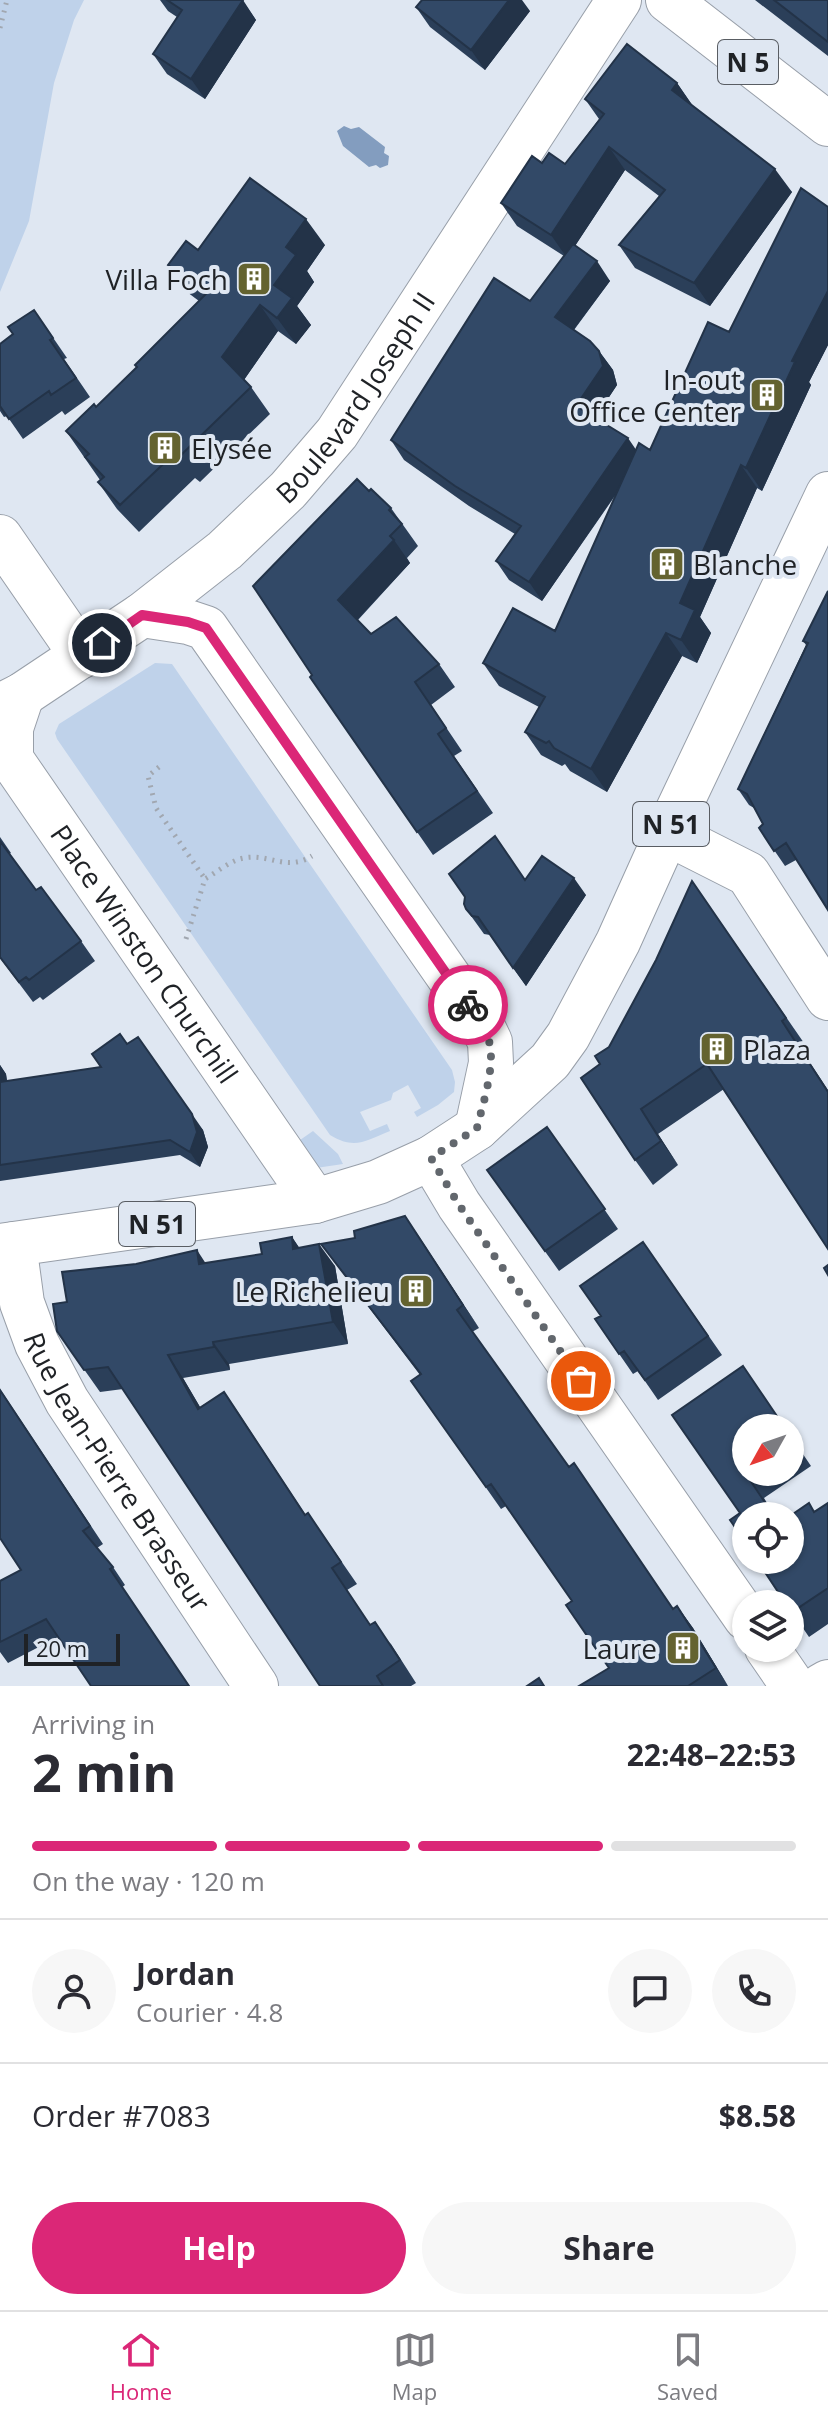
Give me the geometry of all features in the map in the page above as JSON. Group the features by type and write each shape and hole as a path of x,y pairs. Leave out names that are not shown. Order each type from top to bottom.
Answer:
{"main road":[{"name":"Boulevard Joseph II","path":"11,701 142,615 225,550 288,490 337,433 619,0"},
{"name":"N 5","path":"668,0 828,124"},
{"name":"N 51","path":"7,1245 315,1201 378,1182 431,1158 477,1128 550,1061 568,1036 618,942 828,494"},
{"path":"0,537 82,656"},
{"path":"142,615 206,628 481,1023 490,1042 491,1063 477,1128"},
{"name":"Place Winston Churchill","path":"11,701 11,759 315,1201"},
{"path":"667,833 748,874 828,998"},
{"path":"431,1158 468,1218 732,1598"},
{"name":"Rue Jean-Pierre Brasseur","path":"7,1245 22,1303 37,1344 67,1401 256,1686"},
{"path":"777,1662 793,1686"},
{"path":"821,1686 828,1682"}],"path":[{"path":"0,28 7,0"},
{"path":"159,767 148,776 156,808 205,879"},
{"path":"186,939 205,879 240,858 298,863 312,856"}],"shaded area":[{"path":"0,0 84,0 74,20 54,83 29,221 0,292"},
{"path":"344,126 351,129 359,127 385,147 384,153 389,156 388,165 369,167 343,146 337,131"},
{"path":"155,663 172,664 452,1070 454,1092 438,1105 417,1117 414,1112 421,1108 408,1085 393,1093 391,1100 360,1112 370,1131 387,1124 390,1131 367,1141 353,1143 330,1135 57,739 55,733 59,724"},
{"path":"313,1131 338,1154 343,1164 316,1168 290,1147"}],"building":[{"path":"167,0 243,0 191,79 153,54 182,10"},
{"path":"422,0 509,0 471,50 416,7"},
{"path":"774,0 828,0 828,42"},
{"path":"627,44 677,83 672,90 775,169 694,283 619,245 665,190 609,147 551,235 501,203 532,156 542,163 549,153 565,164 604,114 585,99"},
{"path":"250,178 306,219 286,247 296,255 274,285 292,298 277,318 260,305 222,357 251,387 181,455 177,451 120,505 98,482 104,477 85,457 89,454 66,431 137,367 135,365 207,293 168,265 186,241 198,250"},
{"path":"801,188 828,207 828,291 792,361 795,362 746,468 741,465 680,603 695,610 681,640 666,633 591,769 554,748 549,741 546,743 525,732 545,697 483,663 513,608 555,631 639,443 650,450 708,322 729,332"},
{"path":"573,244 597,261 555,317 590,341 599,351 603,366 576,406 628,438 529,582 496,561 521,526 455,486 391,440 494,278 530,301"},
{"path":"34,310 76,378 51,395 49,391 9,419 0,406 0,344 13,334 8,327"},
{"path":"357,479 391,508 389,510 402,524 390,536 394,540 338,600 371,634 396,617 439,664 415,682 446,728 438,734 477,791 417,832 310,677 312,675 253,586"},
{"path":"828,591 828,910 786,843 774,851 759,828 763,824 747,794 738,789 808,643 803,641"},
{"path":"495,836 525,880 542,856 574,878 513,968 478,917 472,916 466,909 465,897 449,874"},
{"path":"0,841 36,890 41,887 81,941 29,980 26,977 19,982 0,957"},
{"path":"692,881 786,1018 782,1021 828,1092 828,1249 707,1064 641,1109 661,1141 635,1160 581,1078 600,1064 595,1056 609,1047 656,960"},
{"path":"120,1034 127,1044 138,1037 192,1114 197,1132 190,1152 170,1140 0,1165 0,1082 101,1067 92,1054"},
{"path":"547,1127 605,1209 545,1251 487,1170"},
{"path":"405,1216 463,1305 457,1310 569,1467 574,1463 673,1609 677,1606 716,1668 688,1686 579,1686 609,1668 566,1605 572,1601 491,1484 486,1487 411,1381 421,1374 321,1244 355,1238 354,1231"},
{"path":"292,1237 293,1249 319,1244 333,1322 213,1342 214,1347 168,1355 198,1409 224,1392 305,1515 308,1513 341,1562 332,1568 370,1625 375,1622 400,1660 377,1676 383,1686 320,1686 108,1367 84,1370 57,1331 53,1304 67,1302 62,1272 136,1264 197,1250 199,1264 262,1254 260,1243"},
{"path":"643,1242 708,1336 645,1380 624,1351 619,1354 595,1319 601,1316 580,1286"},
{"path":"743,1366 776,1414 732,1414 732,1486 754,1486 765,1502 732,1502 672,1415"},
{"path":"0,1390 90,1526 83,1531 113,1567 110,1569 189,1686 91,1686 46,1619 0,1642 0,1581 21,1570 0,1538"},
{"path":"809,1503 814,1512 828,1503 828,1588 804,1604 804,1590 777,1590 766,1574 804,1574 804,1506"},
{"path":"539,1678 544,1686 527,1686"}],"way so far":[{"path":"468,1005 490,1042 491,1063 477,1128 431,1158 459,1205 581,1381"}],"place":[{"name":"Villa Foch","path":"254,279"},
{"name":"In-out Office Center","path":"767,395"},
{"name":"Elysée","path":"165,448"},
{"name":"Blanche","path":"667,564"},
{"name":"Plaza","path":"717,1049"},
{"name":"Le Richelieu","path":"416,1291"},
{"name":"Laure","path":"683,1648"}],"route":[{"path":"102,643 142,615 206,628 468,1005"}]}
